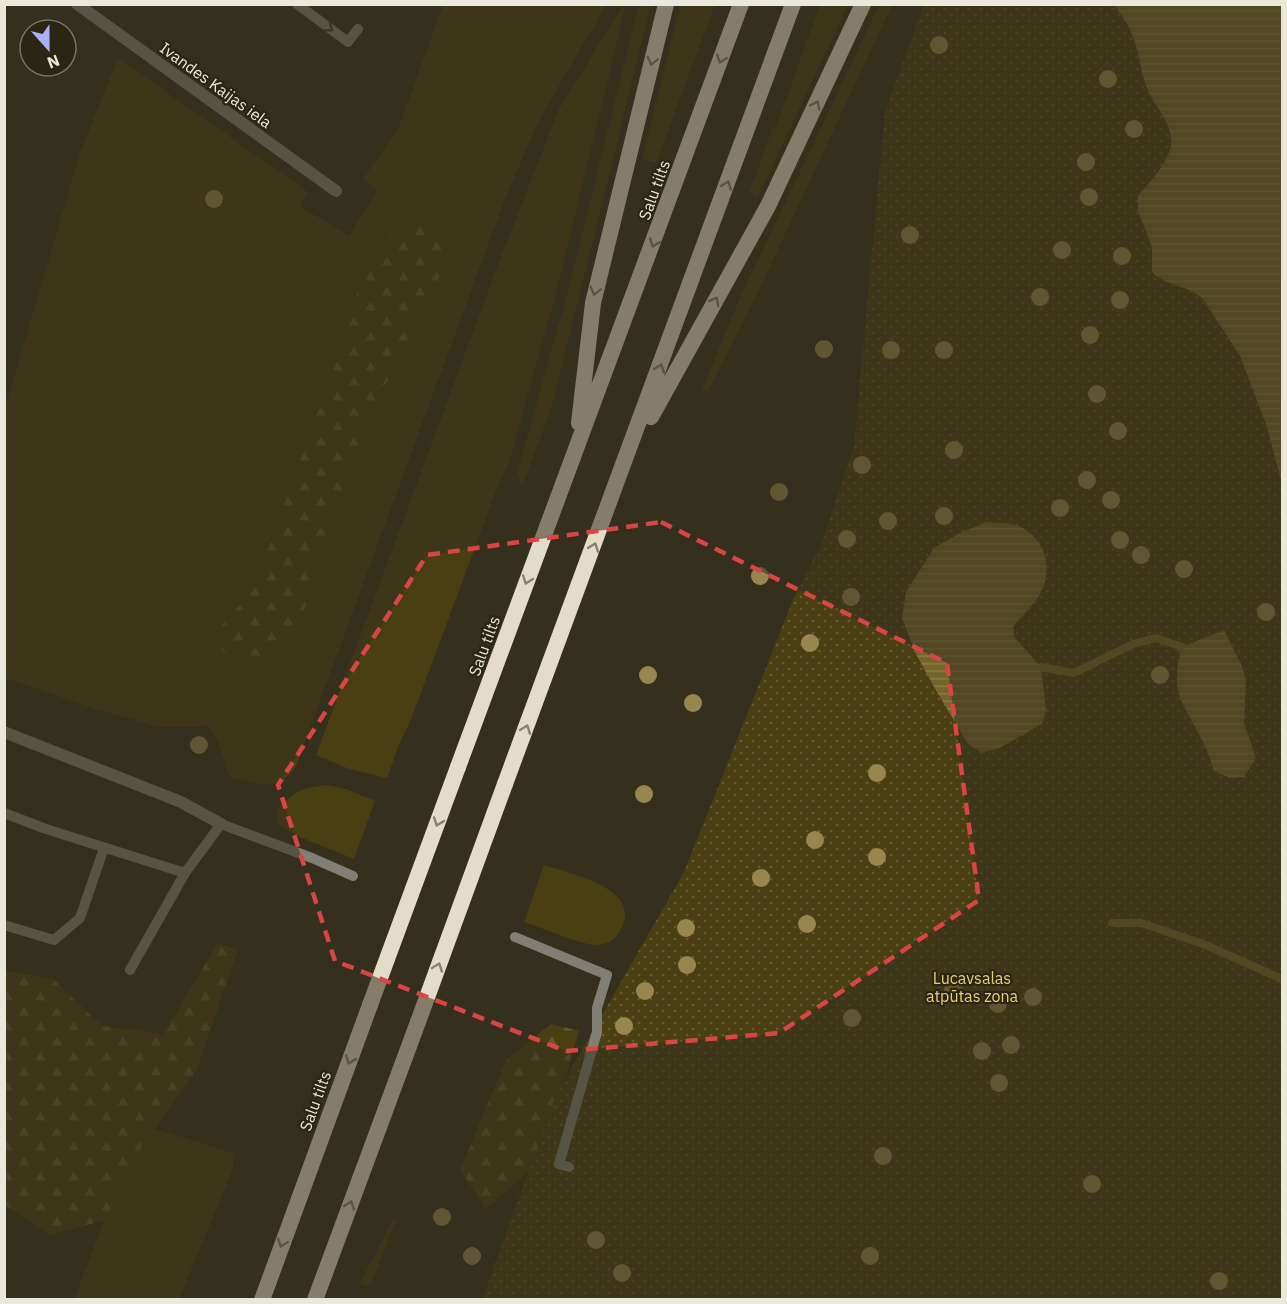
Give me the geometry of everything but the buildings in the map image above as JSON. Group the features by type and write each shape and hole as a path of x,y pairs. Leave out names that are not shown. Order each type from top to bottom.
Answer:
{"highway":[{"path":"576,447 593,303 666,4"},
{"name":"Salu tilts","path":"261,1299 741,4"},
{"path":"315,1299 626,463 793,4"},
{"path":"626,463 768,206 863,4"}],"street":[{"name":"Ivandes Kaijas iela","path":"77,4 336,191"},
{"path":"4,732 181,802 221,824"}],"lane":[{"path":"297,4 348,42 358,29"},
{"path":"4,813 46,830 185,873"},
{"path":"130,970 185,873 221,824 353,876"},
{"path":"4,925 54,940 80,918 104,848"},
{"path":"515,938 606,975 597,1008 597,1032 559,1164 569,1167"}],"highlighted area":[{"path":"661,522 947,663 979,900 779,1033 566,1051 335,961 278,785 427,555"}],"green space":[{"path":"443,5 606,5 538,122 505,199 296,766 282,780 275,783 258,783 230,777 218,742 208,726 159,727 99,710 5,678 4,511 7,496 4,476 5,408 81,150 118,58 308,192 300,206 349,236 378,191 363,179 399,127","holes":["453,249 369,417 318,562 298,633 210,638 254,589 364,272"]},
{"path":"623,5 626,5 557,289 509,462 387,778 349,769 316,755 502,254 559,109"},
{"path":"639,5 651,5 552,406 522,487 517,473 565,302"},
{"path":"680,5 715,5 656,163 642,160"},
{"path":"820,5 848,5 758,197 749,193 773,127 776,127"},
{"path":"879,5 892,5 759,290 708,392 702,390 739,300"},
{"name":"Lucavsalas atpūtas zona","path":"924,5 1114,5 1131,32 1147,87 1168,125 1171,139 1166,160 1138,196 1138,211 1152,247 1152,272 1203,299 1240,356 1267,427 1282,484 1282,1299 482,1300 556,1095 684,872 793,600 822,542 854,446 885,111"},
{"path":"429,216 454,249 369,417 318,562 298,633 259,660 231,659 210,638 254,589 364,272 400,221"},
{"path":"327,785 346,789 375,801 354,859 300,837 278,824 277,811 293,795 304,789"},
{"path":"544,865 586,878 613,893 622,903 625,915 621,929 614,939 604,944 589,944 524,922"},
{"path":"218,943 238,950 197,1069 141,1148 105,1220 51,1235 5,1205 5,971 52,978 102,1026 163,1034"},
{"path":"551,1024 579,1031 541,1161 486,1209 460,1170 506,1060"},
{"path":"140,1124 233,1153 233,1169 179,1299 74,1300"},
{"path":"393,1219 396,1219 372,1282 366,1286 360,1283"}],"shaded area":[{"path":"1114,5 1282,5 1282,484 1267,427 1240,356 1203,299 1152,272 1152,247 1138,211 1138,196 1166,159 1171,138 1168,125 1150,95 1131,32"},
{"path":"986,522 1012,524 1025,529 1040,544 1044,553 1046,574 1040,594 1013,627 1015,638 1041,667 1046,710 1042,724 999,748 982,753 968,744 934,687 917,656 902,618 906,592 934,548"},
{"path":"1224,630 1242,666 1246,681 1244,723 1256,758 1244,777 1230,778 1214,771 1178,689 1178,664 1182,647"}],"waterway":[{"path":"1041,667 1074,673 1133,644 1156,638 1182,647"},
{"path":"1112,923 1141,923 1206,945 1282,979"}]}
